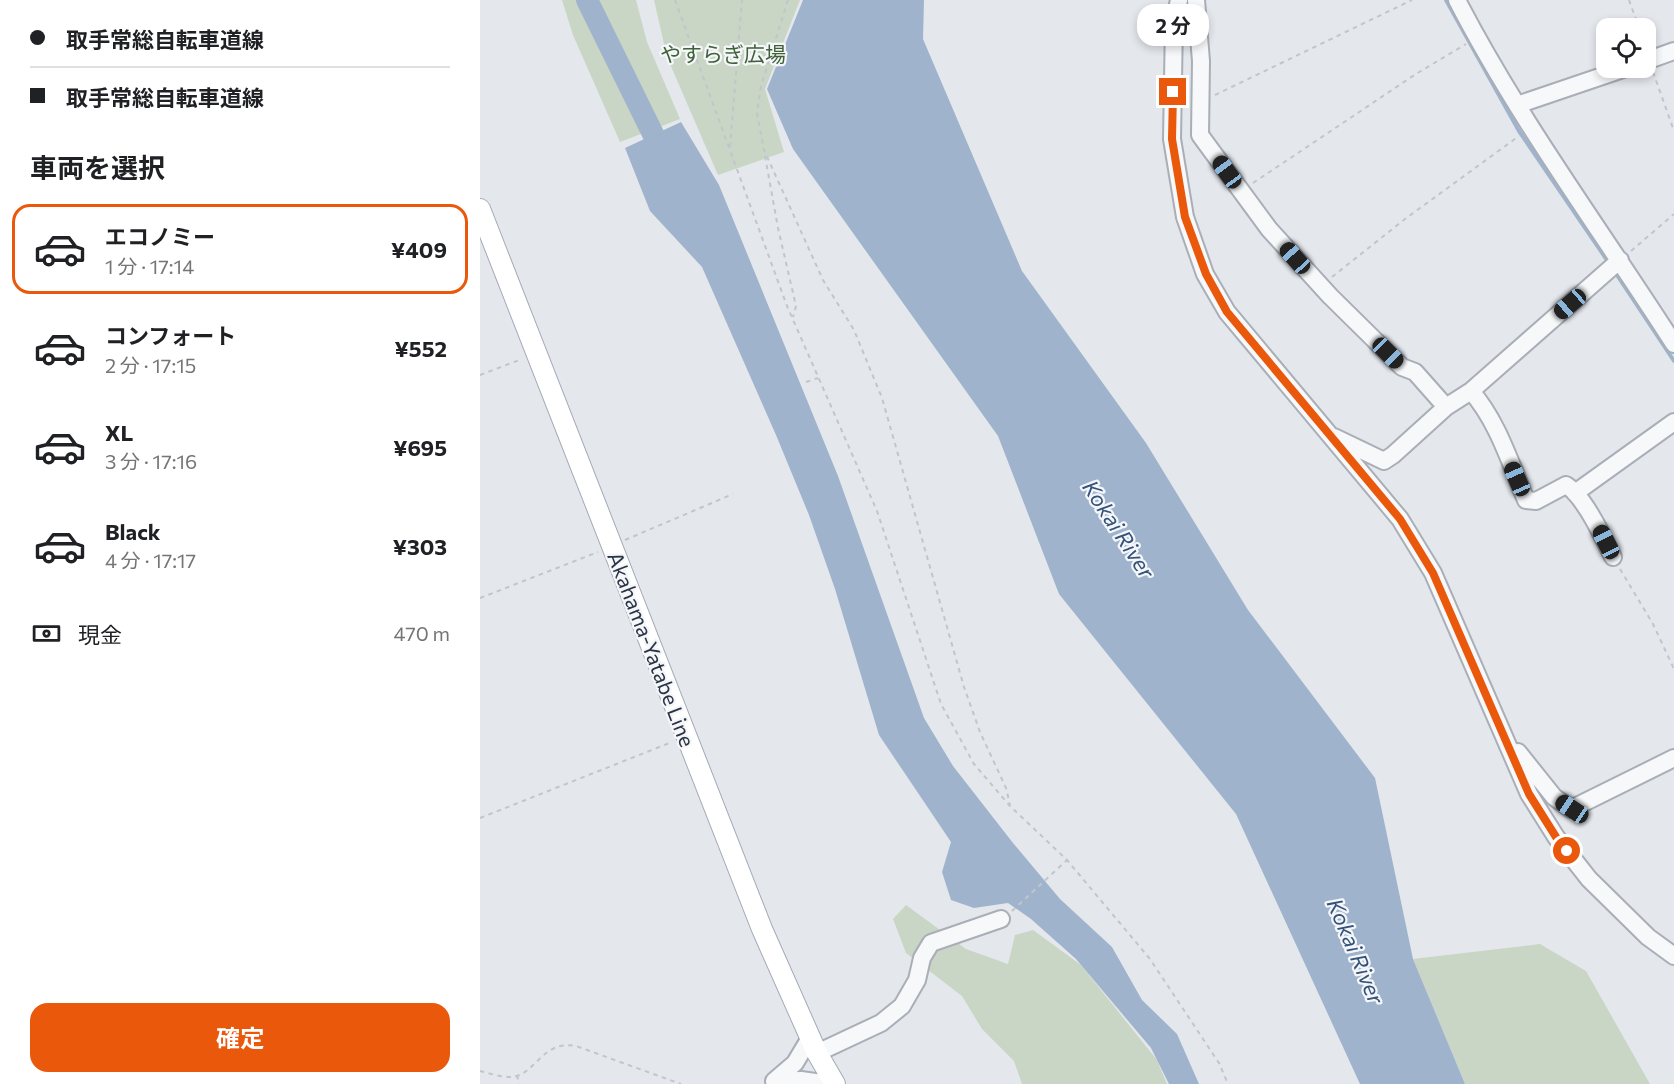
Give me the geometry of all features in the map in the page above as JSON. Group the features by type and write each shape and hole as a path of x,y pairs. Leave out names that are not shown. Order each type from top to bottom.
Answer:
{"main road":[{"name":"Akahama-Yatabe Line","path":"480,209 762,928 814,1045 835,1084"}],"street":[{"path":"1179,0 1174,22 1172,139 1185,217 1206,274 1227,312 1400,519 1433,573 1529,794 1556,837 1589,879 1648,937 1674,956"},
{"path":"1196,0 1201,61 1200,135 1269,229 1320,286 1402,368 1415,372 1446,407"},
{"path":"1457,0 1530,127 1674,344"},
{"path":"1656,57 1674,51"},
{"path":"1517,105 1597,78"},
{"path":"1328,434 1384,461 1446,407 1471,391 1620,260"},
{"path":"1471,391 1495,424 1526,500 1536,501 1566,485 1575,493 1598,528 1613,557"},
{"path":"1575,493 1674,422"},
{"path":"1502,733 1554,797 1572,809 1674,758"},
{"path":"771,1082 814,1045 881,1023 902,1006 917,980 922,958 931,943 1007,915"},
{"path":"771,1082 801,1080 829,1084"}],"path":[{"path":"675,0 792,319 877,510 941,704 974,764 1010,806 1067,860 1150,959 1219,1063 1228,1084"},
{"path":"730,148 742,0"},
{"path":"788,0 760,86 757,113 778,228 796,306 792,319"},
{"path":"1200,103 1412,0"},
{"path":"1629,0 1635,18"},
{"path":"1241,191 1416,74 1477,38"},
{"path":"1654,78 1674,131"},
{"path":"1320,286 1405,219 1530,127"},
{"path":"764,150 823,280 854,330 882,398 964,687 980,732 1006,788 1010,806"},
{"path":"1620,260 1674,214"},
{"path":"480,375 536,353"},
{"path":"806,382 818,378"},
{"path":"480,597 612,546 733,494"},
{"path":"1613,557 1653,624 1674,669"},
{"path":"480,818 686,736"},
{"path":"1007,915 1067,860"},
{"path":"480,1071 510,1078 517,1076 552,1048 565,1044 681,1084"},
{"path":"517,1076 519,1084"}],"green space":[{"path":"562,0 636,0 647,42 680,119 620,142 573,35"},
{"name":"やすらぎ広場","path":"654,0 800,0 765,89 784,152 718,175 667,57"},
{"path":"906,905 966,949 1008,964 1015,935 1033,930 1081,965 1157,1060 1167,1084 1022,1084 1014,1061 982,1029 962,996 906,953 893,919"},
{"path":"1540,944 1586,971 1650,1084 1465,1084 1413,959"}],"water":[{"name":"Kokai River","path":"803,0 924,0 923,39 1022,271 1146,443 1248,610 1375,778 1413,959 1465,1084 1360,1084 1236,814 1059,594 998,436 793,149 767,89"},
{"path":"681,122 719,185 838,476 924,718 953,766 1013,843 1060,899 1112,947 1142,1000 1177,1034 1199,1084 1169,1084 1151,1048 1076,959 1031,919 1008,903 974,908 951,900 942,872 951,842 879,735 835,589 809,515 776,435 702,267 650,211 625,148"}],"waterway":[{"path":"587,0 668,160"},
{"path":"1446,0 1519,131 1609,263"},
{"path":"1615,272 1674,361"}],"route":[{"path":"1173,92 1172,139 1185,217 1206,274 1227,312 1264,359 1400,519 1433,573 1529,794 1567,851"}]}
